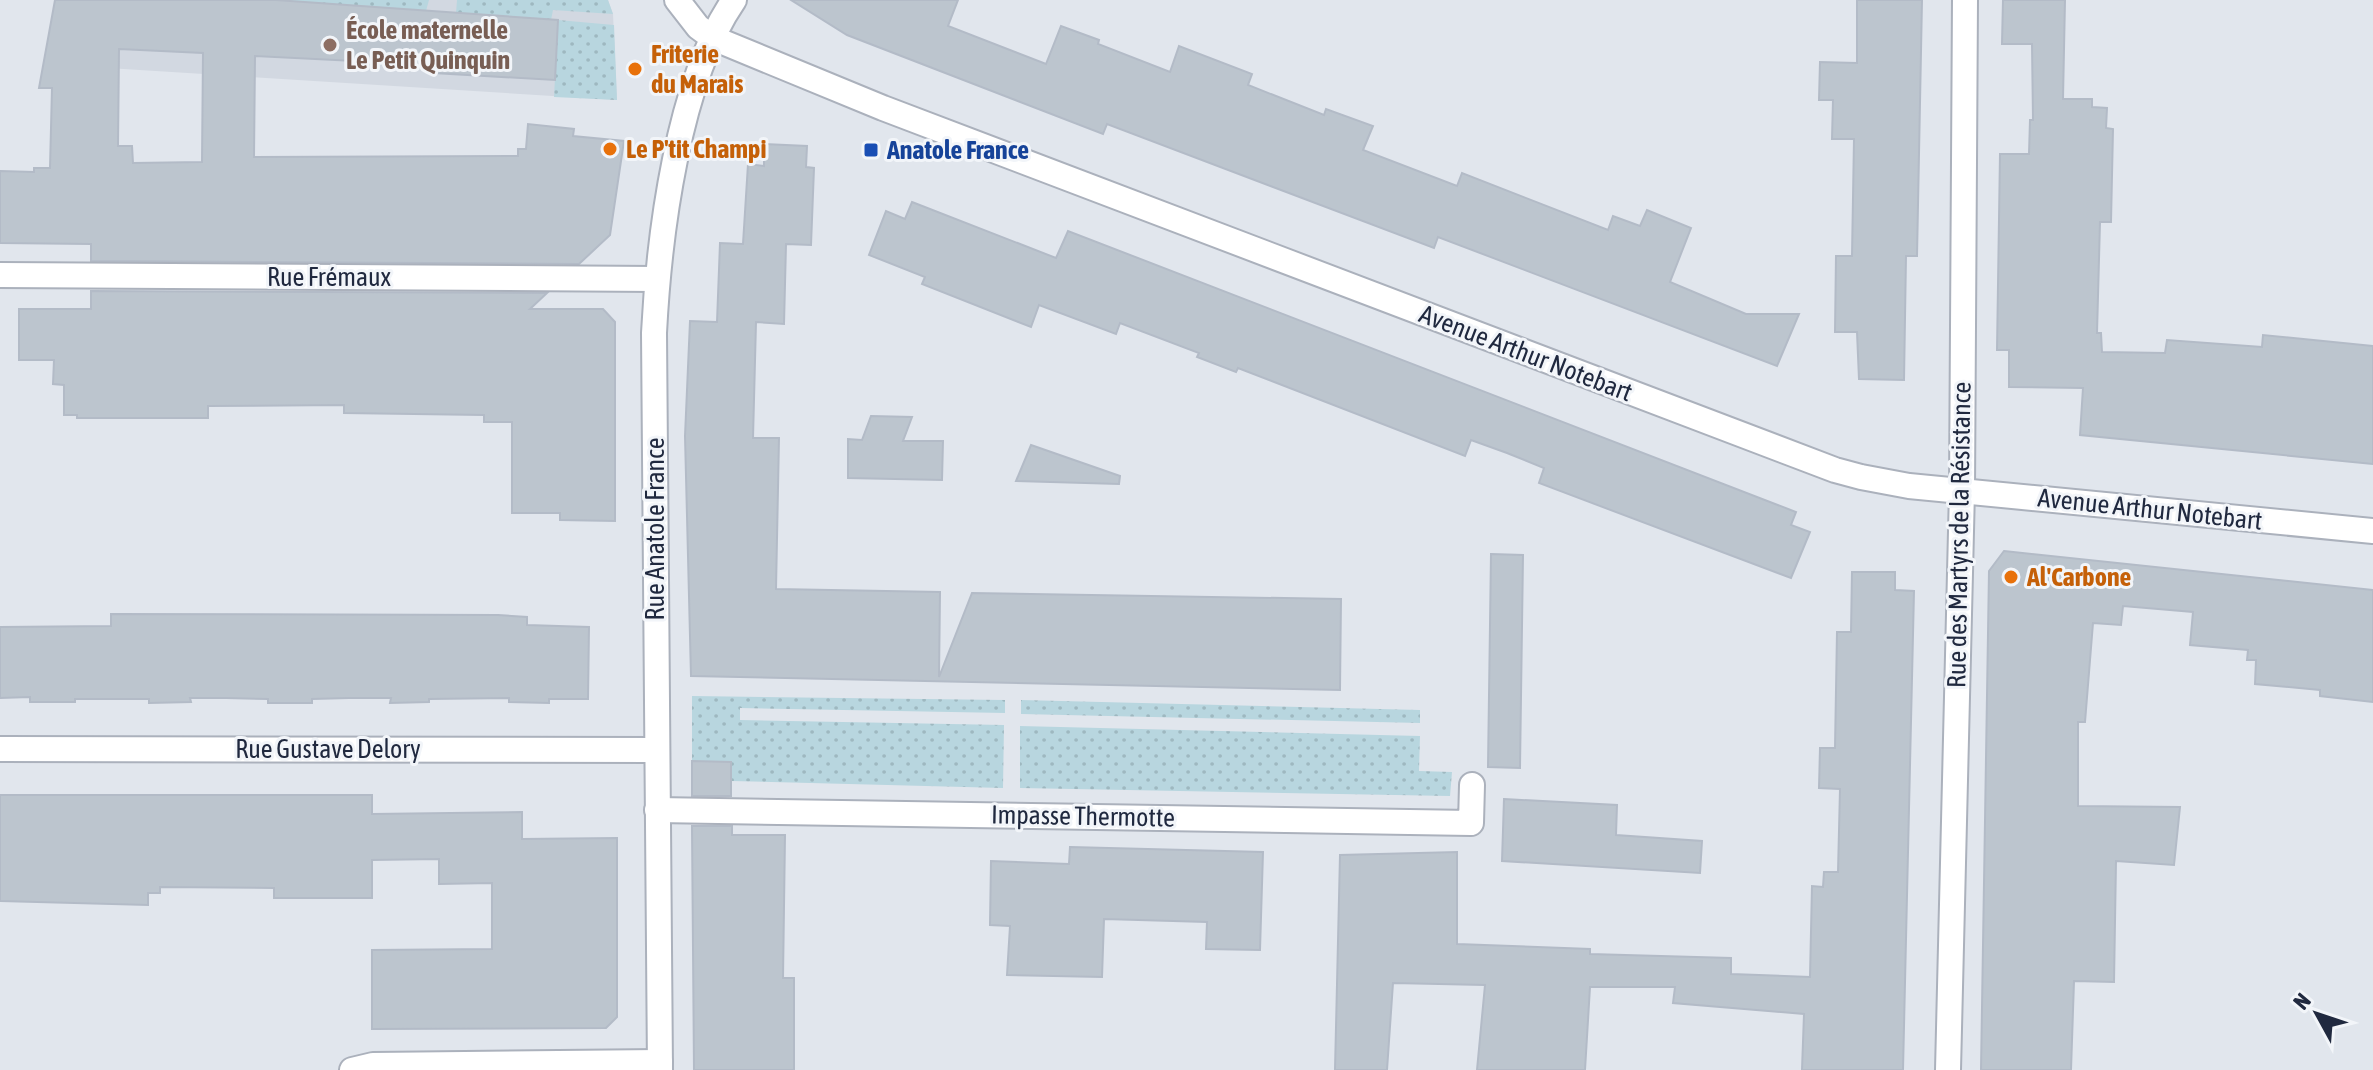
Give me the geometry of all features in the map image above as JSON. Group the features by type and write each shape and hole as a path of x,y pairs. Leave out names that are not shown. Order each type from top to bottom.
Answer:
{"street":[{"path":"677,0 698,27 713,38"},
{"name":"Rue Anatole France","path":"660,1066 654,349 657,279 677,160 692,98 713,38 734,0"},
{"name":"Rue des Martyrs de la Résistance","path":"1948,1070 1962,490 1965,0"},
{"name":"Avenue Arthur Notebart","path":"713,38 883,108 1806,460 1883,482 2373,531"},
{"name":"Rue Frémaux","path":"0,275 657,279"},
{"name":"Rue Gustave Delory","path":"0,749 657,750"},
{"name":"Impasse Thermotte","path":"657,810 1471,823 1472,785"},
{"path":"362,1068 660,1066"}],"shaded area":[{"name":"École maternelle Le Petit Quinquin","path":"55,0 608,0 613,14 617,100 43,64"},
{"path":"276,0 429,0 426,11"},
{"path":"457,0 608,0 613,14 553,10 551,20 456,13"},
{"path":"558,20 614,25 617,100 554,97"},
{"path":"692,696 1005,700 1005,713 740,708 740,720 1004,725 1003,788 731,781 731,762 692,761"},
{"path":"1021,700 1420,710 1420,723 1021,714"},
{"path":"1020,726 1420,736 1419,771 1452,772 1450,796 1020,788"}],"building":[{"path":"55,0 276,0 558,20 555,80 434,73 435,65 255,56 254,157 518,156 518,149 526,149 528,124 574,129 573,136 624,141 610,235 579,264 91,261 91,244 0,243 0,171 34,172 34,168 50,168 52,88 39,88","holes":["119,49 203,53 202,162 133,163 132,146 118,146"]},
{"path":"791,0 958,0 948,26 1046,64 1061,26 1170,72 1179,46 1252,74 1248,85 1324,115 1326,109 1373,126 1363,150 1457,186 1462,173 1608,230 1613,216 1640,226 1647,210 1691,228 1670,282 1746,314 1799,314 1777,366 1438,237 1434,248 1107,124 1103,134 847,35"},
{"path":"1857,0 1922,0 1917,256 1906,256 1904,380 1859,379 1857,332 1835,332 1836,256 1852,256 1854,139 1832,139 1833,100 1819,100 1820,62 1857,63"},
{"path":"2003,0 2065,0 2063,99 2092,99 2092,107 2107,108 2106,128 2113,129 2111,222 2100,222 2097,333 2101,333 2102,352 2165,353 2167,340 2262,347 2263,335 2373,346 2373,464 2080,435 2083,388 2009,387 2009,350 1997,350 2000,154 2029,154 2030,120 2033,120 2032,44 2002,44"},
{"path":"764,144 807,146 806,167 814,168 811,245 786,244 784,324 756,322 753,438 779,438 776,589 940,592 939,677 972,593 1341,599 1340,690 691,676 685,436 690,321 717,322 720,243 743,244 748,164 764,166"},
{"path":"912,202 1056,258 1068,231 1796,512 1791,525 1810,532 1791,578 1539,483 1544,468 1507,453 1471,440 1465,456 1238,368 1236,372 1197,357 1199,353 1120,323 1116,334 1039,305 1031,327 922,284 925,277 869,255 886,211 905,219"},
{"path":"91,291 547,293 530,309 603,309 615,322 615,521 560,520 560,513 512,513 512,422 484,422 484,415 344,413 344,405 208,406 208,418 77,418 77,415 64,415 64,385 53,384 54,360 19,360 19,309 91,309"},
{"path":"871,416 912,417 903,441 943,441 942,480 848,478 848,439 862,440"},
{"path":"1031,445 1120,476 1119,484 1016,481"},
{"path":"2004,551 2373,590 2373,702 2320,696 2320,690 2255,684 2256,660 2247,660 2248,650 2190,645 2193,612 2123,606 2121,625 2093,623 2085,722 2078,722 2078,806 2180,807 2174,865 2116,861 2114,982 2074,981 2071,1070 1981,1070 1989,571"},
{"path":"1491,554 1523,555 1520,768 1488,767"},
{"path":"1852,572 1895,572 1895,590 1914,591 1903,1070 1802,1070 1804,1014 1673,1003 1675,987 1590,987 1585,1070 1477,1070 1485,985 1393,983 1387,1070 1335,1070 1340,855 1457,852 1457,944 1590,949 1590,954 1731,958 1731,974 1810,977 1812,886 1823,887 1824,872 1838,872 1840,789 1819,788 1820,748 1835,748 1837,632 1851,632"},
{"path":"111,614 498,615 527,617 527,625 589,627 588,699 549,699 549,703 509,702 509,698 429,699 429,702 390,703 391,698 349,698 312,699 312,703 268,703 268,699 190,698 191,702 149,703 149,699 30,702 30,697 0,698 0,627 111,626"},
{"path":"692,761 731,762 731,796 692,796"},
{"path":"0,795 372,795 372,814 522,812 522,839 617,838 617,1017 606,1028 372,1029 372,950 492,949 492,883 439,884 439,859 372,860 372,898 274,898 274,888 160,887 160,893 148,893 148,905 0,901"},
{"path":"1504,799 1617,805 1616,835 1702,841 1700,873 1502,861"},
{"path":"692,826 732,826 732,835 785,835 783,978 794,978 794,1070 694,1070"},
{"path":"1070,847 1263,852 1260,950 1206,949 1207,922 1104,919 1102,977 1007,975 1010,926 990,925 991,861 1069,864"}],"place":[{"name":"École maternelle Le Petit Quinquin","path":"330,45"},
{"name":"Friterie du Marais","path":"635,69"},
{"name":"Le P'tit Champi","path":"610,149"},
{"name":"Anatole France","path":"871,150"},
{"name":"Al'Carbone","path":"2011,577"}]}
